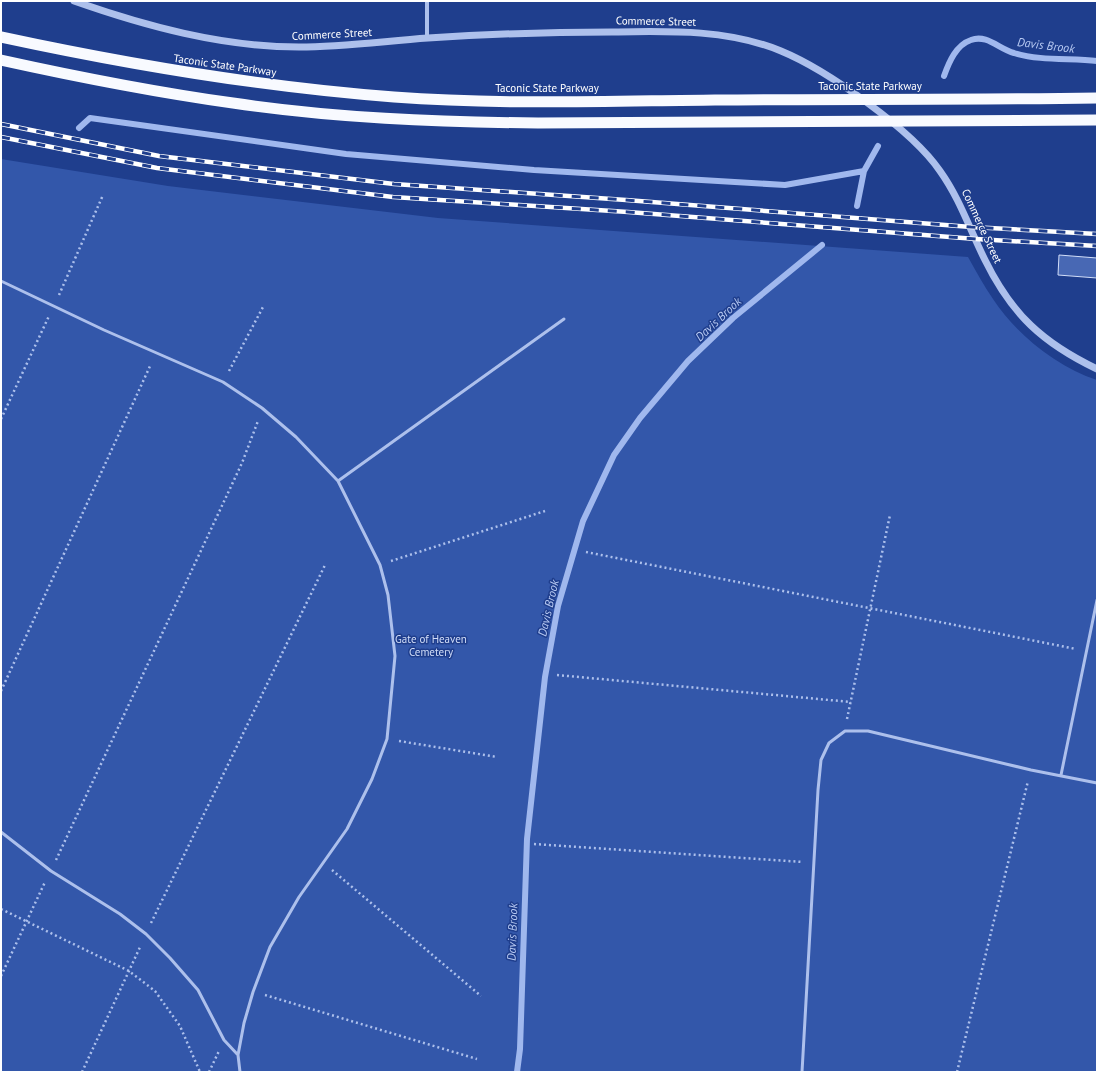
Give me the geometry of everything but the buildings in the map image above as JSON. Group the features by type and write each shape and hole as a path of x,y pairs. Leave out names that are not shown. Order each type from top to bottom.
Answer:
{"highway":[{"name":"Taconic State Parkway","path":"1,37 97,58 172,71 246,82 397,97 548,101 1097,98"},
{"path":"1,60 84,78 204,99 385,119 463,123 1097,120"}],"street":[{"name":"Commerce Street","path":"74,1 183,32 257,45 321,46 427,38 576,32 677,32 725,36 762,44 782,51 819,71 861,100 920,147 941,172 959,202 994,276 1022,316 1056,348 1097,369"},
{"path":"427,1 427,38"}],"lane":[{"path":"1,281 97,327 223,382 262,408 296,437 338,480 380,565 388,595 395,656 387,739 372,779 347,829 324,864 299,897 270,947 253,992 244,1023 238,1055 240,1072"},
{"path":"338,480 564,319"},
{"path":"1061,775 1097,600"},
{"path":"802,1072 821,760 829,743 844,731 868,730 1031,770 1097,783"},
{"path":"1,832 51,871 120,914 146,934 170,958 198,990 224,1040 238,1055"}],"path":[{"path":"223,382 263,307"},
{"path":"1,691 157,352"},
{"path":"1,976 242,463 262,408"},
{"path":"380,565 545,511"},
{"path":"844,731 890,515"},
{"path":"586,552 1086,651"},
{"path":"82,1072 146,934 325,565"},
{"path":"557,675 851,702"},
{"path":"387,739 497,757"},
{"path":"957,1072 1031,770"},
{"path":"534,844 814,862"},
{"path":"324,864 481,996"},
{"path":"1,909 129,971 155,991 180,1026 200,1072"},
{"path":"253,992 477,1058"},
{"path":"209,1072 224,1040"}],"green space":[{"name":"Gate of Heaven Cemetery","path":"1,159 168,186 438,218 968,257 993,299 1026,337 1052,358 1097,380 1097,1072 1,1072"}],"waterway":[{"name":"Davis Brook","path":"944,76 957,50 966,42 977,39 988,40 1009,51 1024,56 1097,61"},
{"path":"79,128 90,118 346,154 534,170 785,185 864,171"},
{"name":"Davis Brook","path":"857,206 864,171 878,146"},
{"name":"Davis Brook","path":"517,1072 520,1049 527,839 545,677 558,606 583,521 614,455 640,418 688,361 733,318 822,245"}],"railway":[{"path":"1,124 159,156 394,184 626,200 971,227 1097,234"},
{"path":"1,137 157,168 393,197 628,212 976,239 1097,246"}]}
